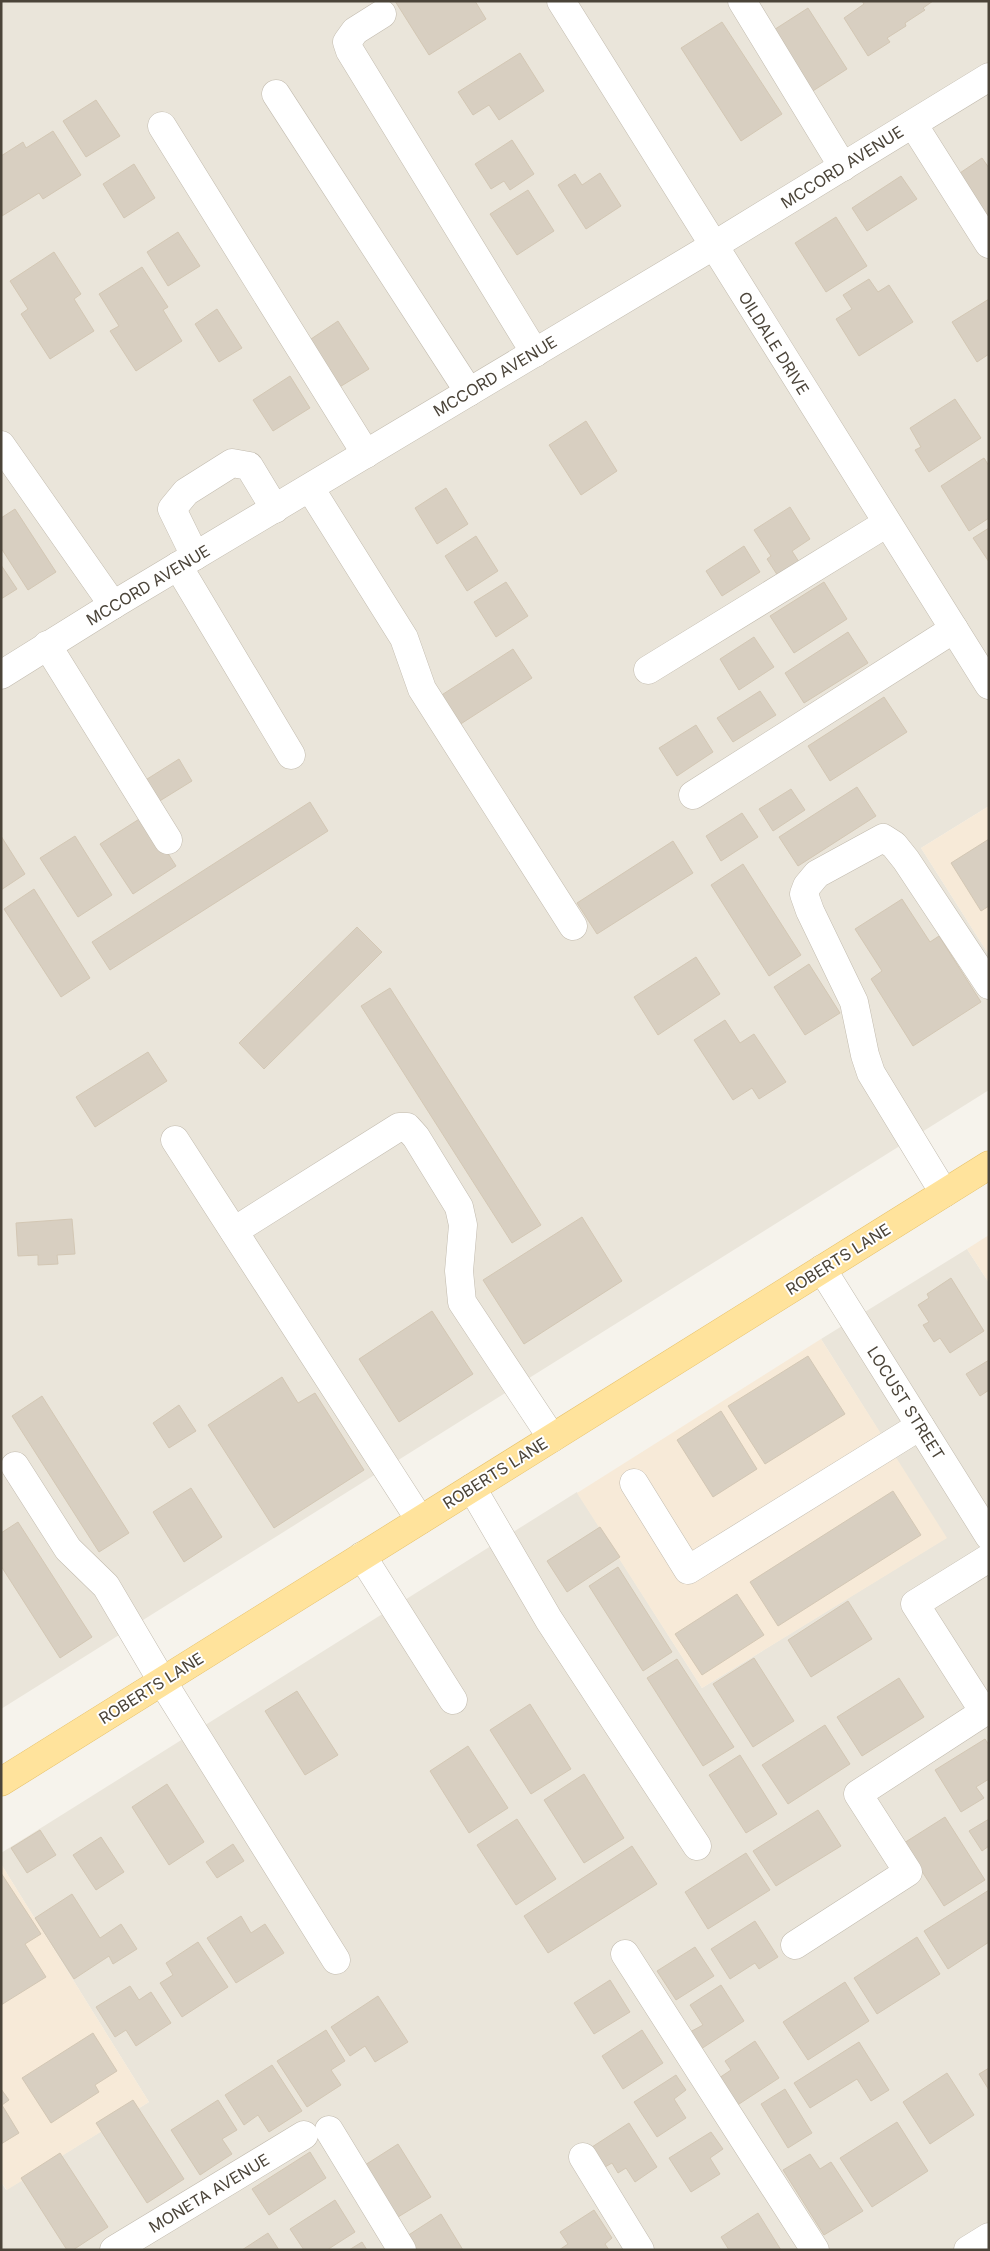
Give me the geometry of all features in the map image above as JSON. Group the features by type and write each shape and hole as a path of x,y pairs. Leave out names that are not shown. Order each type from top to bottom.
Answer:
{"main road":[{"name":"ROBERTS LANE","path":"1,1782 989,1165"}],"street":[{"name":"OILDALE DRIVE","path":"561,1 989,684"},
{"path":"742,1 843,167"},
{"path":"382,14 355,31 347,42 350,51 535,353"},
{"name":"MCCORD AVENUE","path":"4,668 47,645 535,353 989,77"},
{"path":"276,94 469,392"},
{"path":"913,124 989,244"},
{"path":"162,126 366,454"},
{"path":"1,445 113,605"},
{"path":"275,509 249,466 232,463 186,492 172,509 187,561 291,755"},
{"path":"310,488 404,638 422,690 573,926"},
{"path":"648,670 887,523"},
{"path":"693,795 954,629"},
{"path":"47,645 168,840"},
{"path":"944,1193 871,1073 865,1055 854,1002 810,911 804,894 806,886 817,874 883,838 894,845 906,860 989,985"},
{"path":"234,1231 399,1127 407,1127 416,1137 459,1207 463,1225 459,1272 462,1302 552,1438"},
{"path":"175,1140 420,1520"},
{"name":"LOCUST STREET","path":"822,1269 989,1536"},
{"path":"634,1483 688,1570 920,1426"},
{"path":"15,1466 68,1549 106,1586 162,1681 336,1960"},
{"path":"472,1488 549,1620 698,1846"},
{"path":"362,1556 453,1700"},
{"path":"795,1945 908,1872 858,1794 986,1710 915,1604 989,1558"},
{"path":"625,1954 815,2250"},
{"name":"MONETA AVENUE","path":"114,2250 316,2133 402,2250"},
{"path":"583,2157 640,2250"},
{"path":"968,2250 989,2237"}],"shaded area":[{"path":"1,1 989,1 989,806 921,848 989,955 989,1090 1,1709"},
{"path":"989,806 989,955 921,848"},
{"path":"989,1235 989,1283 967,1249"},
{"path":"967,1249 989,1283 989,2250 1,2250 1,2182 6,2190 149,2102 1,1864 1,1853 577,1492 702,1688 946,1538 821,1339"},
{"path":"821,1339 947,1538 702,1688 577,1493"},
{"path":"1,1864 149,2102 7,2190 1,2182"}],"building":[{"path":"395,1 475,1 486,19 429,55"},
{"path":"862,1 933,1 923,8 925,10 905,23 906,26 887,38 890,42 868,56 844,18 864,4"},
{"path":"808,8 847,69 805,96 766,35"},
{"path":"722,22 782,114 741,141 681,48"},
{"path":"520,53 544,91 499,120 489,105 473,115 458,92"},
{"path":"96,100 120,136 86,157 63,121"},
{"path":"53,131 81,175 43,199 39,193 2,216 1,156 23,142 26,148"},
{"path":"512,140 534,174 510,190 504,181 491,189 475,164"},
{"path":"982,158 989,168 989,224 957,175"},
{"path":"134,164 155,198 124,218 103,184"},
{"path":"600,173 621,206 586,229 558,185 575,174 582,185"},
{"path":"901,176 917,199 867,231 852,208"},
{"path":"528,190 554,231 517,255 490,214"},
{"path":"836,217 867,266 826,292 795,243"},
{"path":"178,232 200,266 168,286 147,252"},
{"path":"54,252 81,294 74,299 94,331 50,359 21,314 28,309 10,281"},
{"path":"142,267 168,307 163,310 182,341 136,371 110,331 119,326 99,294"},
{"path":"869,279 878,292 889,285 913,322 859,356 836,319 852,309 843,295"},
{"path":"989,299 989,354 977,362 952,322"},
{"path":"217,309 242,348 219,362 195,324"},
{"path":"338,321 369,369 338,388 308,341"},
{"path":"290,376 310,408 273,431 253,400"},
{"path":"955,399 981,438 929,472 915,450 921,447 910,428"},
{"path":"586,421 617,471 581,495 549,445"},
{"path":"984,458 989,466 989,518 969,531 941,486"},
{"path":"446,488 468,524 437,544 415,508"},
{"path":"790,507 810,539 792,551 799,562 778,576 767,559 771,556 754,530"},
{"path":"15,509 56,572 28,590 1,548 1,518"},
{"path":"989,528 989,562 973,538"},
{"path":"476,536 498,571 467,591 445,556"},
{"path":"744,546 760,572 722,596 706,571"},
{"path":"1,565 17,589 1,599"},
{"path":"506,582 528,616 496,637 474,602"},
{"path":"824,582 847,619 794,653 770,616"},
{"path":"848,632 868,663 804,703 785,673"},
{"path":"754,637 774,667 739,690 720,659"},
{"path":"513,649 532,678 456,727 437,698"},
{"path":"760,691 776,715 733,742 717,718"},
{"path":"884,697 907,732 830,781 808,746"},
{"path":"696,725 713,752 677,776 659,748"},
{"path":"179,759 192,781 158,802 144,781"},
{"path":"857,787 876,816 798,866 779,837"},
{"path":"791,789 805,810 773,831 759,809"},
{"path":"310,802 328,831 110,970 92,942"},
{"path":"742,813 758,837 721,861 706,836"},
{"path":"144,816 176,866 133,894 100,844"},
{"path":"1,836 25,874 1,890"},
{"path":"75,836 112,895 78,917 40,858"},
{"path":"989,839 989,906 981,911 951,863"},
{"path":"673,841 693,873 597,934 577,903"},
{"path":"743,864 801,955 769,976 711,885"},
{"path":"34,889 90,978 61,997 4,909"},
{"path":"902,899 930,942 939,936 981,1002 913,1046 871,979 882,971 855,929"},
{"path":"357,927 382,952 264,1069 239,1043"},
{"path":"696,957 720,994 658,1035 634,997"},
{"path":"809,964 840,1013 805,1035 774,987"},
{"path":"390,988 541,1225 512,1243 361,1006"},
{"path":"725,1020 740,1043 754,1034 786,1082 759,1099 752,1088 733,1100 694,1040"},
{"path":"148,1052 167,1081 95,1127 76,1097"},
{"path":"582,1217 622,1281 524,1344 483,1280"},
{"path":"72,1219 75,1254 57,1255 58,1264 38,1265 38,1255 18,1256 16,1223"},
{"path":"951,1278 984,1331 950,1353 940,1338 934,1342 923,1325 929,1322 918,1305 929,1298 927,1294"},
{"path":"432,1311 473,1374 399,1422 359,1359"},
{"path":"808,1356 845,1414 765,1464 728,1406"},
{"path":"989,1360 989,1390 980,1396 966,1374"},
{"path":"282,1377 298,1403 315,1393 364,1470 274,1528 208,1425"},
{"path":"42,1396 129,1533 99,1552 12,1416"},
{"path":"179,1405 196,1431 169,1448 153,1423"},
{"path":"721,1411 757,1469 713,1497 677,1440"},
{"path":"191,1488 222,1537 184,1562 153,1512"},
{"path":"893,1491 921,1535 778,1626 750,1582"},
{"path":"18,1522 92,1637 60,1658 1,1566 1,1533"},
{"path":"600,1527 620,1557 567,1592 547,1561"},
{"path":"618,1567 672,1652 643,1671 589,1586"},
{"path":"737,1594 764,1635 702,1675 675,1634"},
{"path":"848,1601 872,1639 811,1677 788,1640"},
{"path":"754,1658 794,1721 753,1747 713,1684"},
{"path":"677,1659 734,1747 703,1766 647,1678"},
{"path":"899,1678 924,1717 862,1756 837,1717"},
{"path":"297,1691 338,1755 305,1775 265,1711"},
{"path":"530,1704 571,1769 531,1794 490,1730"},
{"path":"825,1725 850,1764 788,1804 762,1765"},
{"path":"985,1739 989,1745 989,1779 976,1787 984,1798 961,1812 935,1770"},
{"path":"468,1746 508,1808 469,1833 430,1771"},
{"path":"740,1755 777,1814 746,1833 709,1775"},
{"path":"584,1774 624,1838 584,1863 544,1800"},
{"path":"167,1784 204,1842 169,1865 132,1807"},
{"path":"818,1810 841,1846 776,1886 753,1851"},
{"path":"945,1817 985,1880 944,1906 904,1843"},
{"path":"517,1819 556,1879 516,1905 477,1845"},
{"path":"989,1819 989,1846 982,1851 969,1831"},
{"path":"40,1830 56,1855 27,1873 11,1848"},
{"path":"101,1837 124,1872 96,1890 73,1855"},
{"path":"233,1844 244,1861 217,1878 206,1862"},
{"path":"632,1846 657,1884 548,1953 524,1916"},
{"path":"746,1853 770,1890 708,1929 685,1892"},
{"path":"1,1873 41,1934 25,1944 46,1977 1,2005"},
{"path":"989,1890 989,1942 948,1969 924,1931"},
{"path":"72,1894 100,1938 121,1924 137,1949 113,1964 109,1956 74,1979 35,1918"},
{"path":"241,1916 251,1933 265,1924 284,1953 236,1983 207,1938"},
{"path":"755,1921 778,1957 759,1969 755,1963 730,1979 711,1949"},
{"path":"917,1937 940,1974 877,2014 854,1978"},
{"path":"198,1942 228,1987 182,2017 160,1983 173,1975 166,1963"},
{"path":"695,1947 714,1976 676,2000 657,1971"},
{"path":"610,1980 630,2012 594,2034 574,2003"},
{"path":"845,1982 869,2021 808,2060 783,2022"},
{"path":"721,1985 744,2021 701,2049 690,2032 703,2025 690,2005"},
{"path":"130,1986 139,2000 151,1992 171,2023 136,2046 126,2030 115,2037 96,2007"},
{"path":"378,1996 408,2042 375,2062 365,2046 350,2056 331,2027"},
{"path":"326,2030 345,2061 331,2070 341,2085 307,2107 277,2061"},
{"path":"642,2030 663,2063 623,2089 602,2056"},
{"path":"93,2033 117,2071 95,2085 99,2092 51,2123 22,2078"},
{"path":"755,2041 779,2078 736,2106 719,2078 731,2070 725,2061"},
{"path":"859,2042 889,2090 871,2101 857,2079 810,2108 794,2083"},
{"path":"272,2065 302,2111 269,2132 258,2115 244,2125 225,2095"},
{"path":"989,2068 989,2090 979,2074"},
{"path":"947,2073 974,2115 930,2144 903,2102"},
{"path":"676,2075 686,2090 674,2099 686,2118 657,2137 634,2102"},
{"path":"1,2089 9,2100 2,2105 19,2133 1,2144"},
{"path":"785,2089 812,2133 788,2148 761,2104"},
{"path":"133,2100 184,2179 147,2203 96,2123"},
{"path":"218,2100 237,2130 222,2139 232,2154 200,2175 171,2130"},
{"path":"897,2122 928,2171 872,2207 840,2158"},
{"path":"629,2123 657,2167 635,2182 626,2168 618,2173 612,2163 605,2167 592,2147"},
{"path":"711,2132 723,2149 710,2158 720,2174 691,2192 669,2158"},
{"path":"398,2144 431,2197 398,2217 365,2165"},
{"path":"310,2152 326,2178 269,2215 252,2189"},
{"path":"60,2153 108,2227 73,2250 67,2250 21,2178"},
{"path":"810,2154 820,2169 831,2162 863,2211 824,2235 783,2170"},
{"path":"335,2200 355,2232 327,2250 304,2250 290,2229"},
{"path":"594,2210 612,2238 605,2244 609,2250 559,2250 568,2244 560,2232"},
{"path":"758,2213 781,2250 729,2250 721,2237"},
{"path":"441,2214 463,2250 416,2250 407,2236"},
{"path":"268,2233 279,2250 242,2250"},
{"path":"362,2242 367,2250 349,2250"}]}
